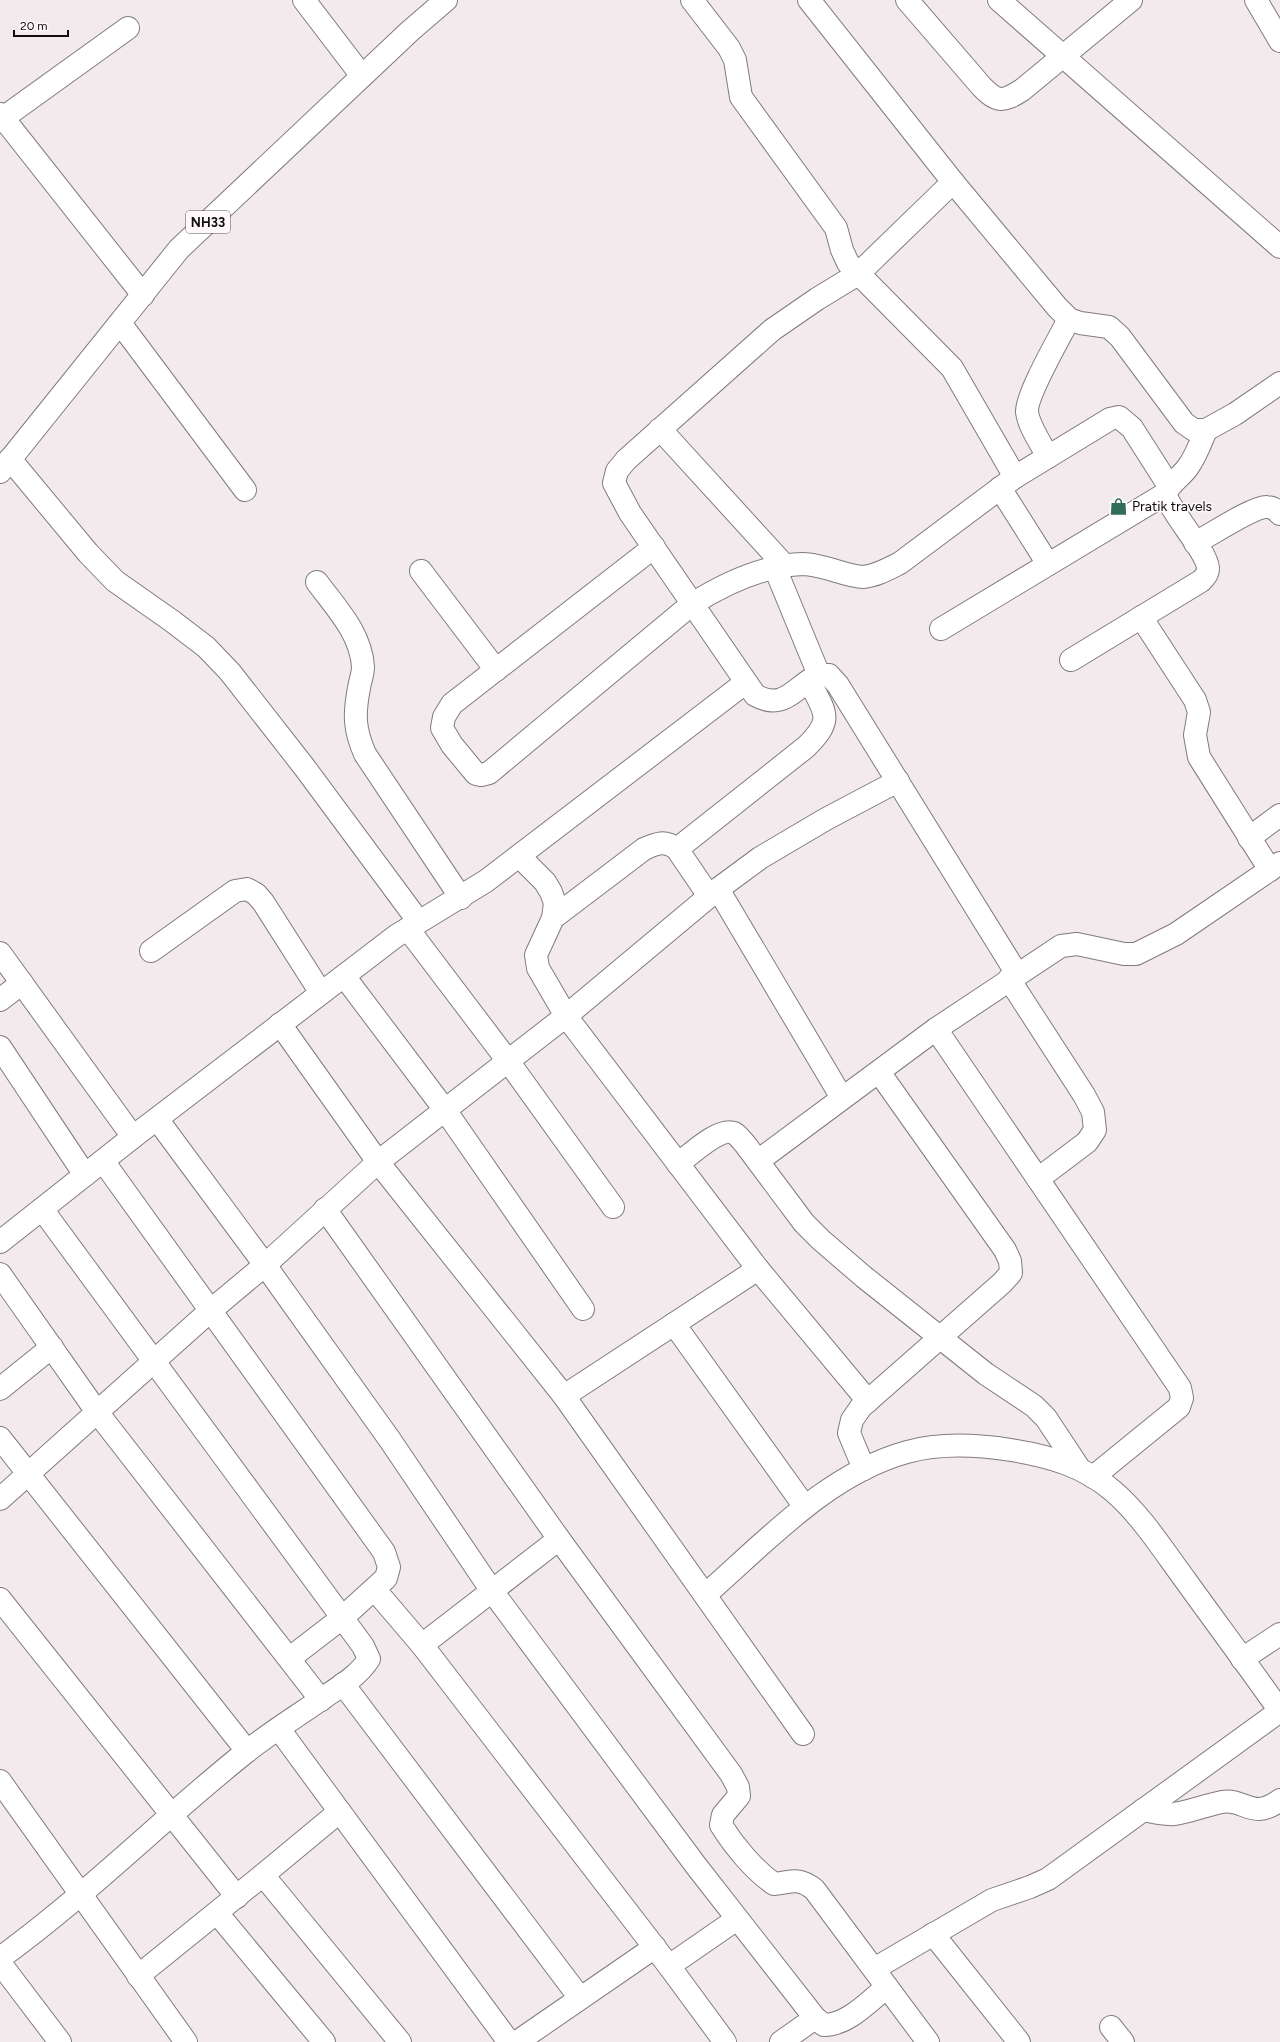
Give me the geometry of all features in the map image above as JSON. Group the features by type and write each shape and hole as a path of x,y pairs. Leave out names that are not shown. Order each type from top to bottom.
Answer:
{"main road":[{"path":"304,0 362,76"},
{"name":"NH33","path":"5,466 179,249 362,76 446,0"},
{"path":"692,0 729,48 734,60 741,97 836,228 842,250 848,263 952,368 1048,564"},
{"path":"809,0 953,182 1057,307 1069,319 1109,327 1120,337 1184,423 1194,430 1206,430 1279,387"},
{"path":"907,0 994,98 1007,99 1022,90 1131,0"},
{"path":"999,0 1280,247"},
{"path":"1256,0 1280,41"},
{"path":"128,28 2,116 143,295"},
{"path":"953,182 858,274 817,299 772,330 660,429 626,460 617,471 614,483 619,494 654,547 745,683 755,695 765,701 777,702 814,678 829,675 838,685 898,781 1093,1112 1095,1130 1087,1142 1038,1179"},
{"path":"1048,457 1029,420 1027,410 1033,391 1069,319"},
{"path":"120,323 245,490"},
{"path":"654,547 452,704 444,717 442,728 452,745 476,774 481,776 489,773 692,604 720,587 780,567 804,564 825,567 862,577 881,573 900,563 1008,483 1110,419 1119,418 1132,428 1167,490 1169,504 1195,543 1208,566 1207,574 1201,581 1071,660"},
{"path":"660,429 780,567 824,711 825,722 819,734 806,747 677,849"},
{"path":"940,629 1167,490 1186,469 1206,430"},
{"path":"5,466 115,581 206,647 230,672 305,768 413,926 613,1207"},
{"path":"1195,543 1254,510 1266,506 1276,509 1280,514"},
{"path":"421,571 496,670"},
{"path":"317,582 355,634 361,651 363,669 355,717 358,737 364,754 461,898"},
{"path":"758,1161 936,1029 1013,976 1061,946 1077,944 1124,954 1136,954 1176,934 1275,867 1249,838 1199,757 1195,735 1200,712 1195,700 1141,617"},
{"path":"0,1242 133,1137 321,993 413,926 461,898 519,856 745,683"},
{"path":"0,1499 210,1311 266,1265 325,1209 378,1162 566,1016 714,892 760,858 898,781"},
{"path":"1249,838 1280,815"},
{"path":"553,918 644,849 658,843 670,843 714,892 842,1098"},
{"path":"519,856 545,882 551,892 555,904 553,918 536,955 538,968 566,1016 758,1269 868,1401"},
{"path":"151,951 235,891 247,889 256,894 263,902 321,993"},
{"path":"0,953 133,1137"},
{"path":"344,976 445,1110 583,1309"},
{"path":"0,1000 22,983"},
{"path":"280,1024 378,1162 564,1396 803,1734"},
{"path":"936,1029 1180,1388 1182,1398 1179,1407 1168,1417 1086,1473"},
{"path":"0,1047 85,1175"},
{"path":"864,1469 849,1433 852,1420 861,1407 1002,1284 1010,1273 1010,1261 1005,1250 879,1072"},
{"path":"157,1119 266,1265 390,1440 492,1591 737,1919 816,2018 824,2026 834,2025 845,2020 887,1987"},
{"path":"678,1164 714,1137 724,1132 734,1133 745,1144 804,1223 820,1240 986,1374 1034,1406 1046,1418 1086,1473"},
{"path":"103,1161 384,1552 389,1567 386,1578 375,1590 342,1618 290,1658"},
{"path":"0,1958 40,1929 247,1751 343,1684 364,1667 368,1659 364,1646 342,1618 155,1360 42,1209"},
{"path":"325,1209 559,1539 732,1774 738,1787 739,1796 723,1815 721,1825 728,1835 764,1878 774,1884 797,1880 804,1882 814,1889 928,2042"},
{"path":"564,1396 758,1269"},
{"path":"0,1274 97,1412 290,1658 321,1700"},
{"path":"674,1324 805,1507"},
{"path":"0,1389 52,1347"},
{"path":"0,1438 247,1751"},
{"path":"705,1595 805,1507 846,1478 879,1461 909,1451 957,1446 999,1448 1043,1455 1086,1473 1113,1491 1144,1524 1280,1711 1048,1879 1030,1888 992,1900 874,1970"},
{"path":"422,1645 559,1539"},
{"path":"375,1590 422,1645 670,1966 725,2042"},
{"path":"0,1599 237,1897"},
{"path":"1242,1659 1280,1634"},
{"path":"343,1684 580,1998"},
{"path":"279,1729 510,2042"},
{"path":"0,1781 186,2042"},
{"path":"1143,1810 1173,1814 1223,1802 1236,1803 1250,1809 1263,1808 1280,1800"},
{"path":"138,1976 237,1897 339,1812"},
{"path":"263,1875 400,2042"},
{"path":"217,1913 324,2042"},
{"path":"670,1966 737,1919"},
{"path":"933,1934 1019,2042"},
{"path":"517,2042 655,1947"},
{"path":"0,1963 60,2042"},
{"path":"781,2042 816,2018"}],"place":[{"name":"Pratik travels","path":"1119,506"}]}
